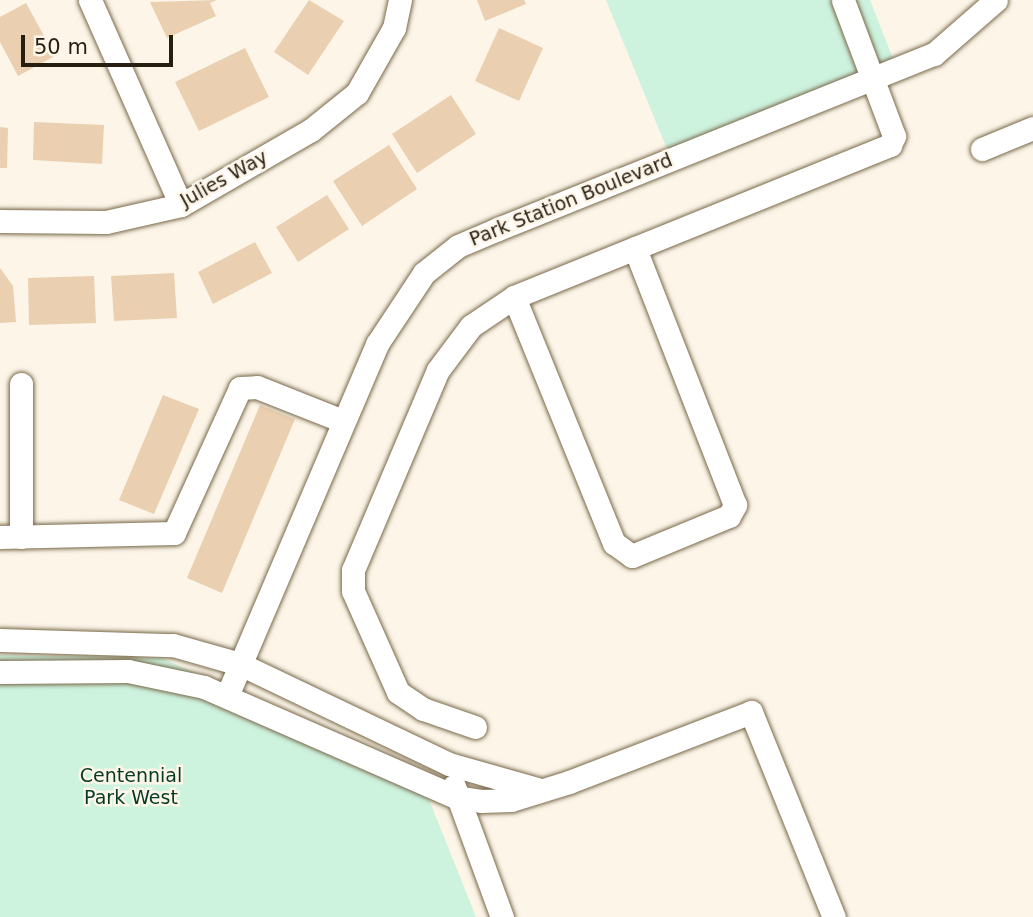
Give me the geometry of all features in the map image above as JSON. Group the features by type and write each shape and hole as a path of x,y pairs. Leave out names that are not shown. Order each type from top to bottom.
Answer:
{"street":[{"path":"90,0 181,205"},
{"name":"Julies Way","path":"0,222 106,222 181,205 311,130 357,93 394,28 400,0"},
{"path":"475,727 423,709 398,692 353,591 353,570 438,370 471,326 514,297 882,152 894,136 843,0"},
{"name":"Park Station Boulevard","path":"227,696 343,421 398,304 458,247 934,54 996,0"},
{"path":"982,149 1033,128"},
{"path":"514,297 614,544 632,556 729,516 735,505 635,248"},
{"path":"21,384 10,537 174,533 235,394 248,386 343,421"},
{"path":"0,640 129,640 240,664 449,764 537,789"},
{"path":"0,671 128,671 227,696 456,797 511,800 751,712 834,917"},
{"path":"449,764 456,797 502,917"}],"green space":[{"path":"606,0 870,0 897,69 667,149"},
{"name":"Centennial Park West","path":"0,655 161,658 416,767 476,917 0,917"}],"building":[{"path":"217,0 210,3 216,16 167,38 150,2"},
{"path":"309,0 344,21 308,75 274,52"},
{"path":"477,0 524,0 526,4 485,21"},
{"path":"26,3 55,56 18,76 0,42 0,17"},
{"path":"499,28 543,48 519,101 475,81"},
{"path":"245,48 269,97 199,131 175,82"},
{"path":"451,95 476,134 417,173 392,134"},
{"path":"34,122 104,125 102,164 33,160"},
{"path":"0,127 8,128 7,168 0,168"},
{"path":"389,145 417,189 362,226 333,181"},
{"path":"327,195 349,229 298,262 276,227"},
{"path":"255,242 272,273 213,304 198,272"},
{"path":"0,268 13,286 16,322 0,323"},
{"path":"174,273 177,318 114,321 111,276"},
{"path":"94,276 96,323 29,325 28,278"},
{"path":"163,395 199,409 154,514 119,500"},
{"path":"260,405 295,419 222,593 187,578"}]}
